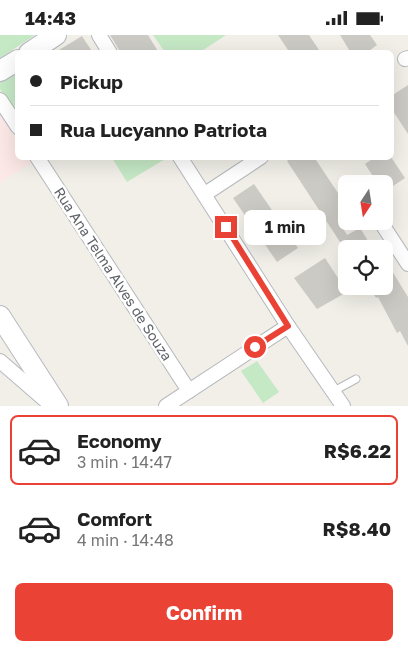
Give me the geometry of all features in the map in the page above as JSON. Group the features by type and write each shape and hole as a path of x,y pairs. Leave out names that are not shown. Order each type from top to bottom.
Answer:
{"street":[{"path":"34,50 56,35"},
{"path":"99,35 108,50"},
{"path":"0,71 15,62"},
{"path":"0,100 15,122"},
{"name":"Rua Ana Telma Alves de Souza","path":"39,160 189,391"},
{"path":"182,160 288,326 334,391 341,405"},
{"path":"205,194 256,160"},
{"path":"386,230 408,264"},
{"path":"0,316 58,406"},
{"path":"166,406 288,326"},
{"path":"0,361 52,406"}],"lane":[{"path":"334,391 356,379"}],"shaded area":[{"path":"0,114 15,138 15,160 29,160 31,163 0,183"}],"green space":[{"path":"0,35 35,35 0,58"},
{"path":"153,35 226,35 203,50 164,50"},
{"path":"15,71 15,111 0,89 0,82"},
{"path":"113,160 163,160 127,182"},
{"path":"257,361 279,392 263,403 241,371"}],"building":[{"path":"110,35 148,35 157,50 119,50"},
{"path":"278,35 309,35 319,50 288,50"},
{"path":"340,35 370,35 377,45 370,50 349,50"},
{"path":"82,36 91,50 59,50"},
{"path":"408,85 408,134 394,113 394,94"},
{"path":"288,160 316,160 338,193 338,230 344,230 347,235 356,230 361,230 367,240 339,240 287,161"},
{"path":"371,160 393,160 405,178 393,186 393,175 372,175 365,164"},
{"path":"254,184 298,248 277,262 233,198"},
{"path":"325,258 338,278 338,295 342,295 317,309 294,278"},
{"path":"393,273 408,297 408,346 400,331 397,333 378,297 376,298 374,295 393,295"}],"route":[{"path":"226,227 288,326 255,347"}]}
